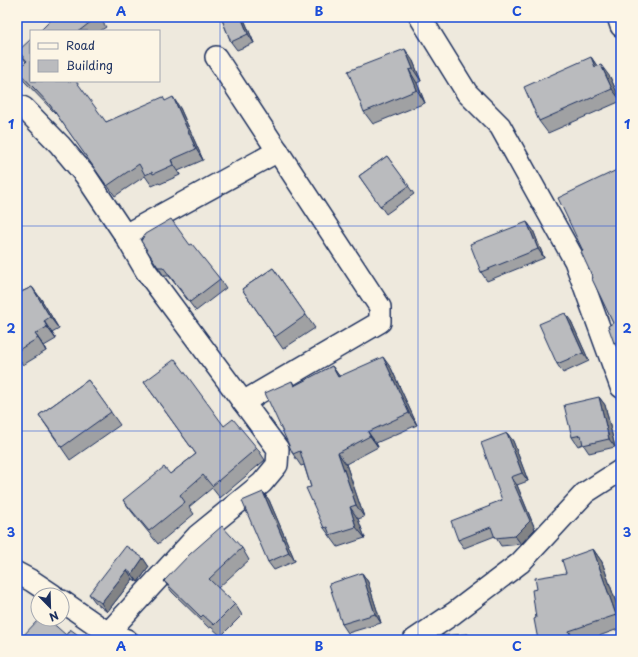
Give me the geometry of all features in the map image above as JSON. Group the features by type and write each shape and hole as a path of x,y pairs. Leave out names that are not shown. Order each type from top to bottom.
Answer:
{"street":[{"path":"420,17 467,93 500,126 575,261 621,387"},
{"path":"618,17 621,26"},
{"path":"216,57 380,307 380,322 244,402"},
{"path":"17,104 24,108 60,145 85,175 125,235 146,271 278,449 277,465 262,483 197,536 118,637 70,606"},
{"path":"125,235 278,152"},
{"path":"414,640 454,613 520,563 585,493 621,470"},
{"path":"17,573 32,580 42,587"}],"building":[{"path":"54,17 97,17 80,30 41,30"},
{"path":"221,17 241,17 248,34 231,42"},
{"path":"30,40 30,82 77,82 106,122 163,97 165,101 173,97 196,149 171,160 173,165 153,174 152,172 145,175 139,164 107,186 50,105 17,70 27,61 18,51"},
{"path":"405,49 413,69 409,70 417,90 364,112 348,71"},
{"path":"591,57 595,67 601,65 612,89 539,121 524,87"},
{"path":"387,156 409,186 380,206 359,176"},
{"path":"621,168 621,340 614,343 608,326 613,323 592,279 593,278 581,252 583,251 558,198"},
{"path":"171,219 190,245 192,244 220,279 190,302 163,267 158,267 141,241 145,234"},
{"path":"527,222 538,249 481,272 470,244"},
{"path":"273,268 306,315 275,337 242,289"},
{"path":"32,287 50,317 44,321 47,327 35,334 38,338 17,351 17,294"},
{"path":"565,313 583,353 557,364 539,324"},
{"path":"383,357 409,413 368,432 370,436 338,453 356,505 350,507 356,527 330,535 327,527 324,528 306,488 311,487 300,451 293,454 265,393 292,381 294,386 332,366 338,377"},
{"path":"175,359 224,426 233,419 257,448 212,486 203,475 180,495 185,502 149,531 123,500 164,467 170,474 196,454 144,382"},
{"path":"88,380 111,412 62,447 39,415"},
{"path":"599,397 609,439 583,445 581,435 572,437 564,405"},
{"path":"507,433 522,473 511,477 530,521 515,536 495,538 491,527 458,540 451,521 502,500 481,443"},
{"path":"263,492 289,553 268,562 242,501"},
{"path":"222,526 242,548 209,579 235,604 214,625 203,615 201,617 164,581 190,554"},
{"path":"126,546 143,558 132,574 127,570 101,603 89,594"},
{"path":"593,549 616,615 569,631 571,640 538,640 534,619 536,618 532,590 537,589 535,578 566,573 562,560"},
{"path":"362,573 375,614 342,624 329,584"},
{"path":"31,627 57,627 66,635 70,629 85,640 17,640 17,637 20,639"},
{"path":"468,634 468,640 437,640 437,636"}]}
